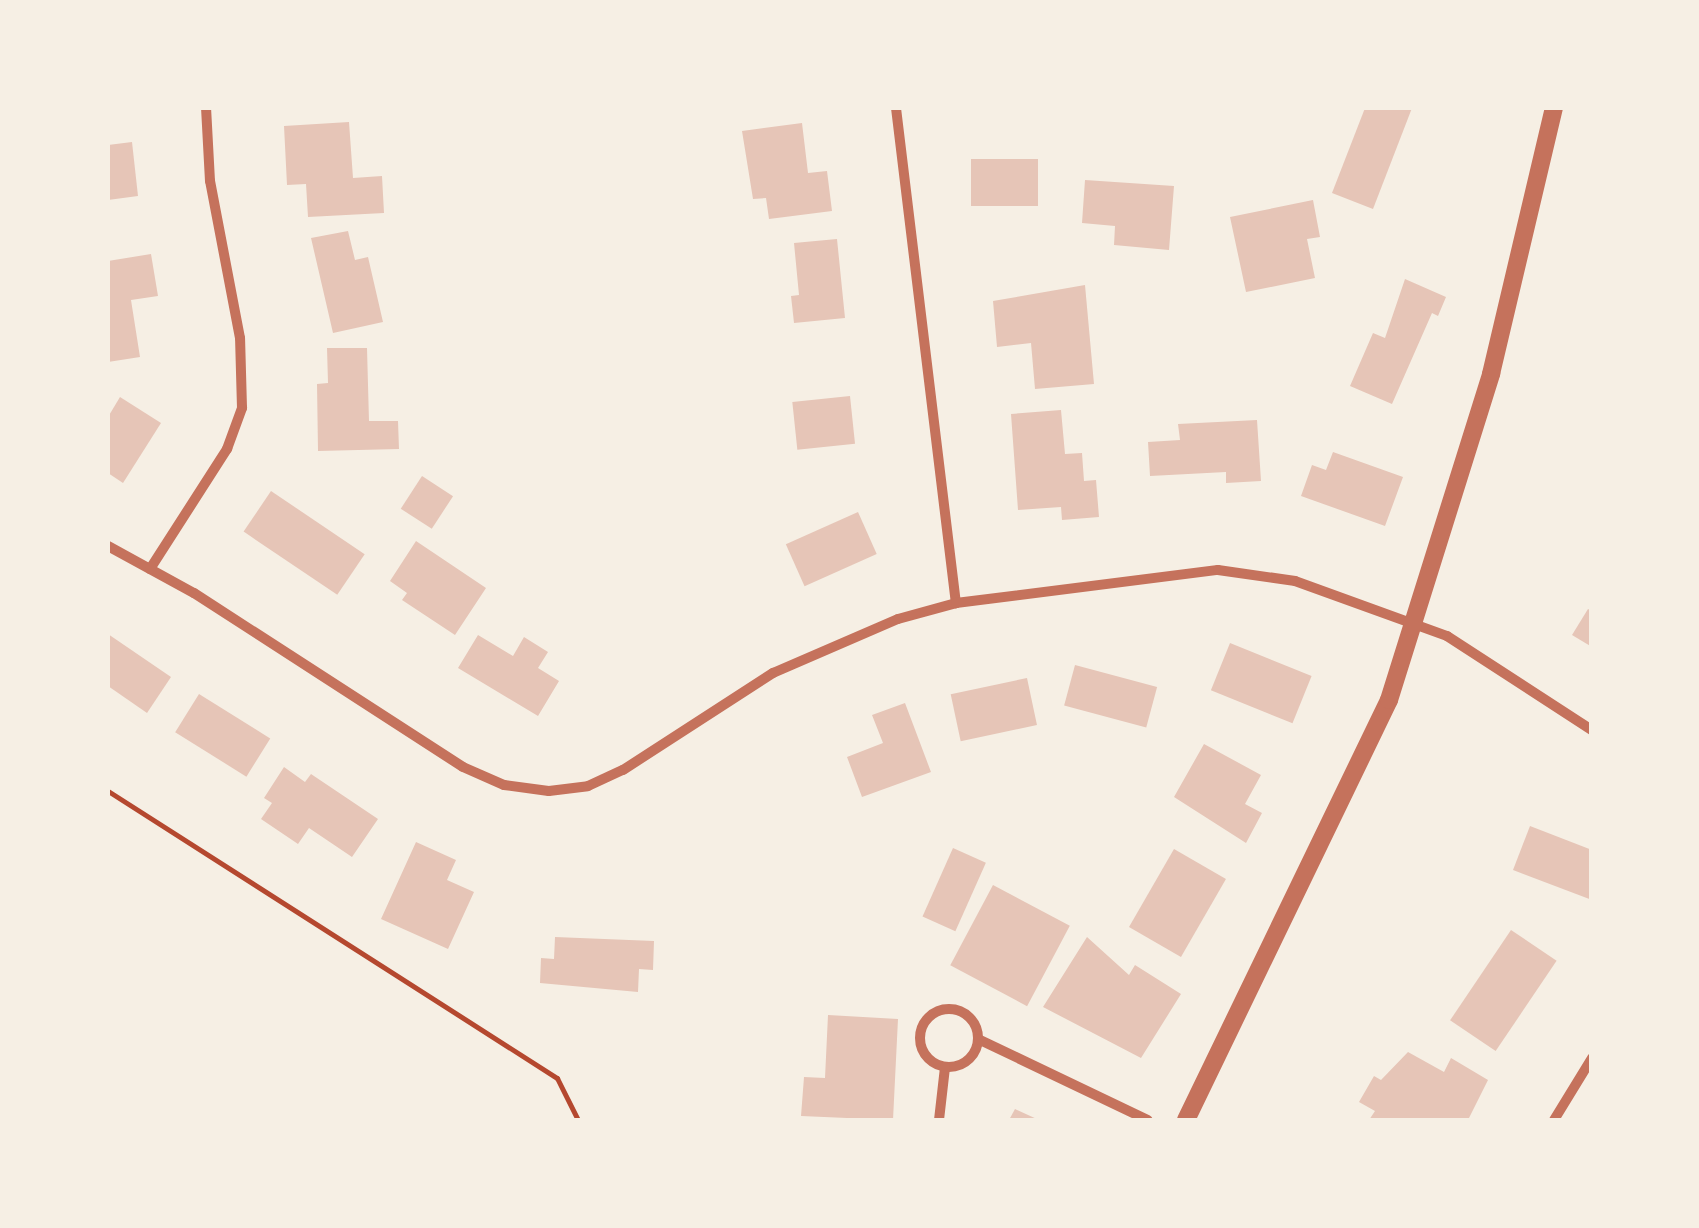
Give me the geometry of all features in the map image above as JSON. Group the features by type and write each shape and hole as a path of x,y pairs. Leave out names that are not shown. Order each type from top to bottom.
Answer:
{"street":[{"path":"150,569 227,449 242,408 240,338 210,181 206,108"},
{"path":"896,108 956,603"},
{"path":"1186,1120 1363,761 1414,624 1491,374 1554,108"},
{"path":"108,546 463,768 504,785 549,791 588,786 622,770 824,646 956,603 1218,570 1295,582 1447,636 1592,730"},
{"path":"978,1039 964,1063 945,1067 928,1058 920,1042 930,1016 948,1008 966,1014 978,1039 1148,1120"},
{"path":"1554,1120 1592,1058"},
{"path":"939,1120 945,1067"}],"path":[{"path":"108,791 557,1078 578,1120"}],"building":[{"path":"1365,108 1412,108 1373,209 1332,193"},
{"path":"349,122 353,178 382,176 384,213 308,217 306,184 287,185 284,126"},
{"path":"802,123 808,173 827,171 832,211 769,219 766,198 753,199 742,131"},
{"path":"132,142 138,196 108,200 108,145"},
{"path":"971,159 1038,159 1038,206 971,206"},
{"path":"1085,180 1174,186 1169,250 1114,245 1115,226 1082,223"},
{"path":"1313,200 1320,237 1307,239 1315,278 1246,292 1230,217"},
{"path":"348,231 355,260 368,257 383,322 333,333 311,238"},
{"path":"837,239 845,318 794,323 791,296 799,295 794,243"},
{"path":"151,254 158,296 131,300 140,357 108,362 108,261"},
{"path":"1405,279 1446,297 1438,316 1432,313 1392,404 1350,386 1373,333 1385,338"},
{"path":"1085,285 1094,384 1035,389 1031,343 997,347 993,301"},
{"path":"327,348 367,348 369,421 398,421 399,449 318,451 317,384 328,383"},
{"path":"850,396 855,444 797,450 792,402"},
{"path":"120,397 161,423 123,483 108,473 108,417"},
{"path":"1061,410 1065,454 1082,453 1084,481 1096,480 1099,517 1062,520 1061,507 1018,510 1011,414"},
{"path":"1257,420 1261,481 1226,483 1226,472 1150,476 1148,442 1180,440 1178,424"},
{"path":"1333,452 1403,477 1385,526 1301,496 1312,465 1326,470"},
{"path":"422,476 453,496 432,529 401,509"},
{"path":"271,491 365,554 337,595 244,532"},
{"path":"858,512 877,554 805,586 786,544"},
{"path":"416,541 486,588 455,635 402,600 407,593 390,581"},
{"path":"1588,609 1592,611 1592,647 1572,635"},
{"path":"108,634 171,677 147,713 108,686"},
{"path":"478,635 513,656 524,637 548,652 538,668 559,681 538,716 458,668"},
{"path":"1230,643 1312,676 1292,723 1211,690"},
{"path":"1075,665 1157,687 1146,728 1064,706"},
{"path":"1027,678 1037,725 961,741 951,694"},
{"path":"199,694 270,739 246,777 175,732"},
{"path":"905,703 931,772 862,797 847,757 883,743 872,715"},
{"path":"1204,744 1261,775 1245,804 1262,813 1246,843 1174,797"},
{"path":"284,767 305,782 311,774 378,819 352,857 309,828 298,844 261,819 272,803 264,798"},
{"path":"1530,826 1592,850 1592,900 1513,870"},
{"path":"416,842 456,860 447,880 474,892 448,949 381,919"},
{"path":"953,848 986,863 955,931 922,917"},
{"path":"1174,849 1226,879 1181,957 1129,927"},
{"path":"993,885 1070,926 1027,1006 950,965"},
{"path":"1511,930 1557,961 1496,1051 1450,1020"},
{"path":"555,937 654,941 653,970 639,969 638,992 540,983 541,958 554,959"},
{"path":"1087,937 1129,975 1135,965 1181,994 1141,1058 1043,1007"},
{"path":"828,1015 898,1019 893,1120 801,1116 804,1077 825,1078"},
{"path":"1408,1052 1444,1072 1451,1058 1488,1080 1468,1120 1369,1120 1375,1111 1359,1102 1374,1076 1381,1080"},
{"path":"1015,1109 1039,1120 1009,1120"}]}
